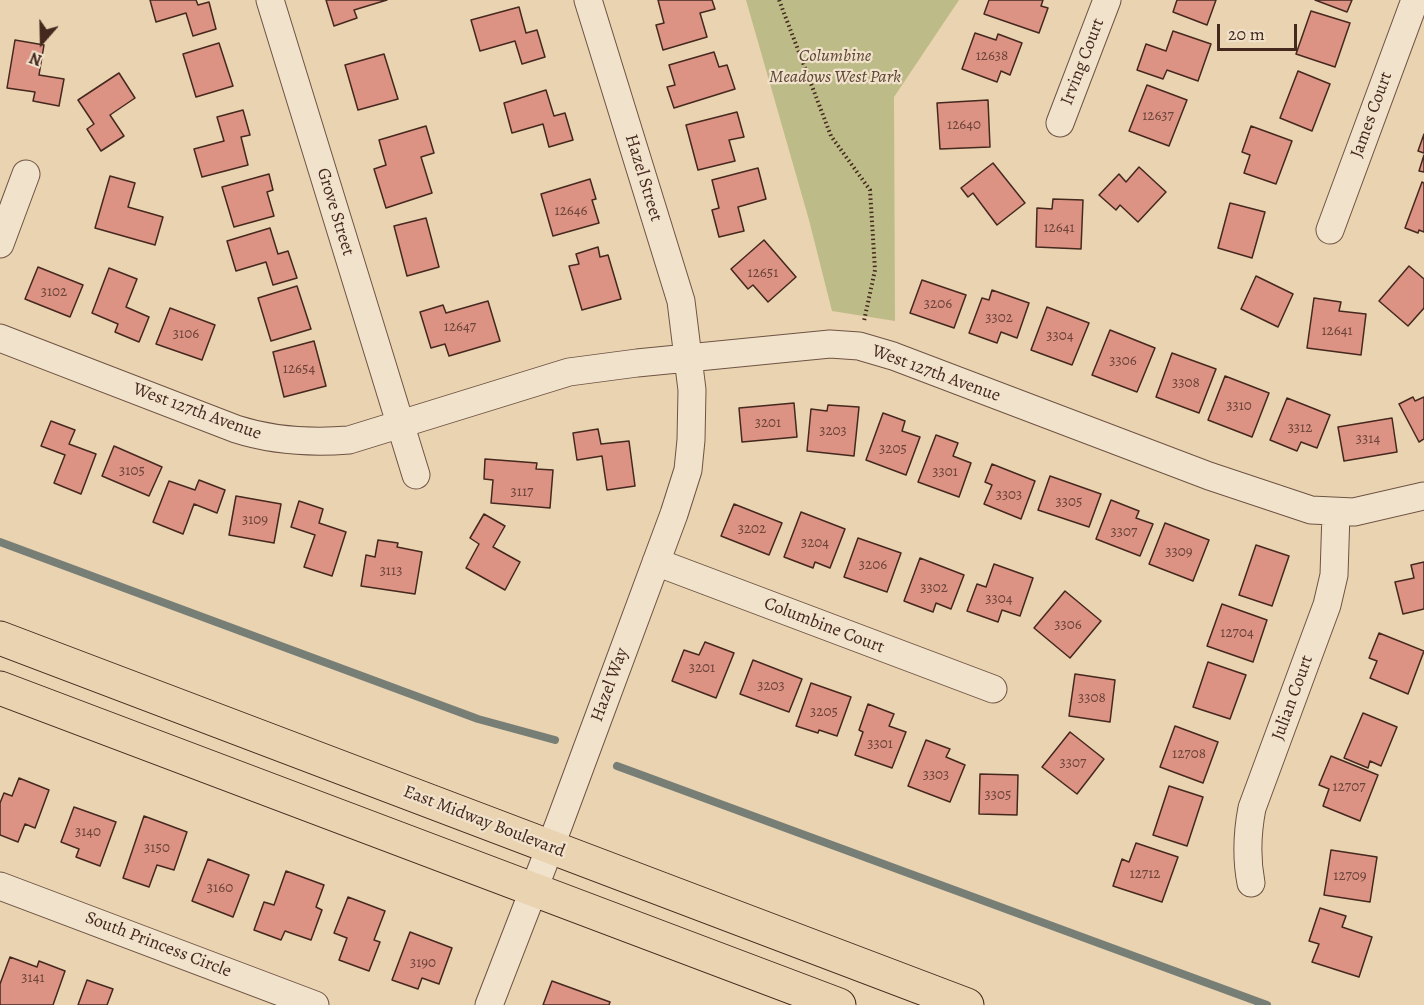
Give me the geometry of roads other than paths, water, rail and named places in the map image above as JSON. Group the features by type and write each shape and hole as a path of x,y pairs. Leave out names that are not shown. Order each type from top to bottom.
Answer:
{"main road":[{"name":"East Midway Boulevard","path":"0,638 967,1005"},
{"path":"0,688 839,1005"}],"street":[{"name":"Grove Street","path":"270,0 400,424"},
{"name":"Hazel Street","path":"588,0 681,301 688,358"},
{"name":"Irving Court","path":"1060,123 1107,0"},
{"name":"James Court","path":"1330,230 1415,0"},
{"path":"0,244 26,174"},
{"name":"West 127th Avenue","path":"0,338 261,437 314,442 349,440 569,372 830,344 859,346 893,356 1209,476 1311,510 1336,513 1354,512 1424,496"},
{"name":"Hazel Way","path":"489,1005 550,847 688,470 692,390 688,358"},
{"path":"400,424 416,475"},
{"name":"Julian Court","path":"1251,883 1247,864 1247,838 1252,808 1327,605 1334,574 1336,513"},
{"name":"Columbine Court","path":"656,562 993,689"},
{"name":"South Princess Circle","path":"0,886 315,1005"}],"waterway":[{"path":"0,542 478,719 555,740"},
{"path":"617,766 1267,1005"}],"park label":[{"name":"Columbine Meadows West Park","path":"835,67"}]}
